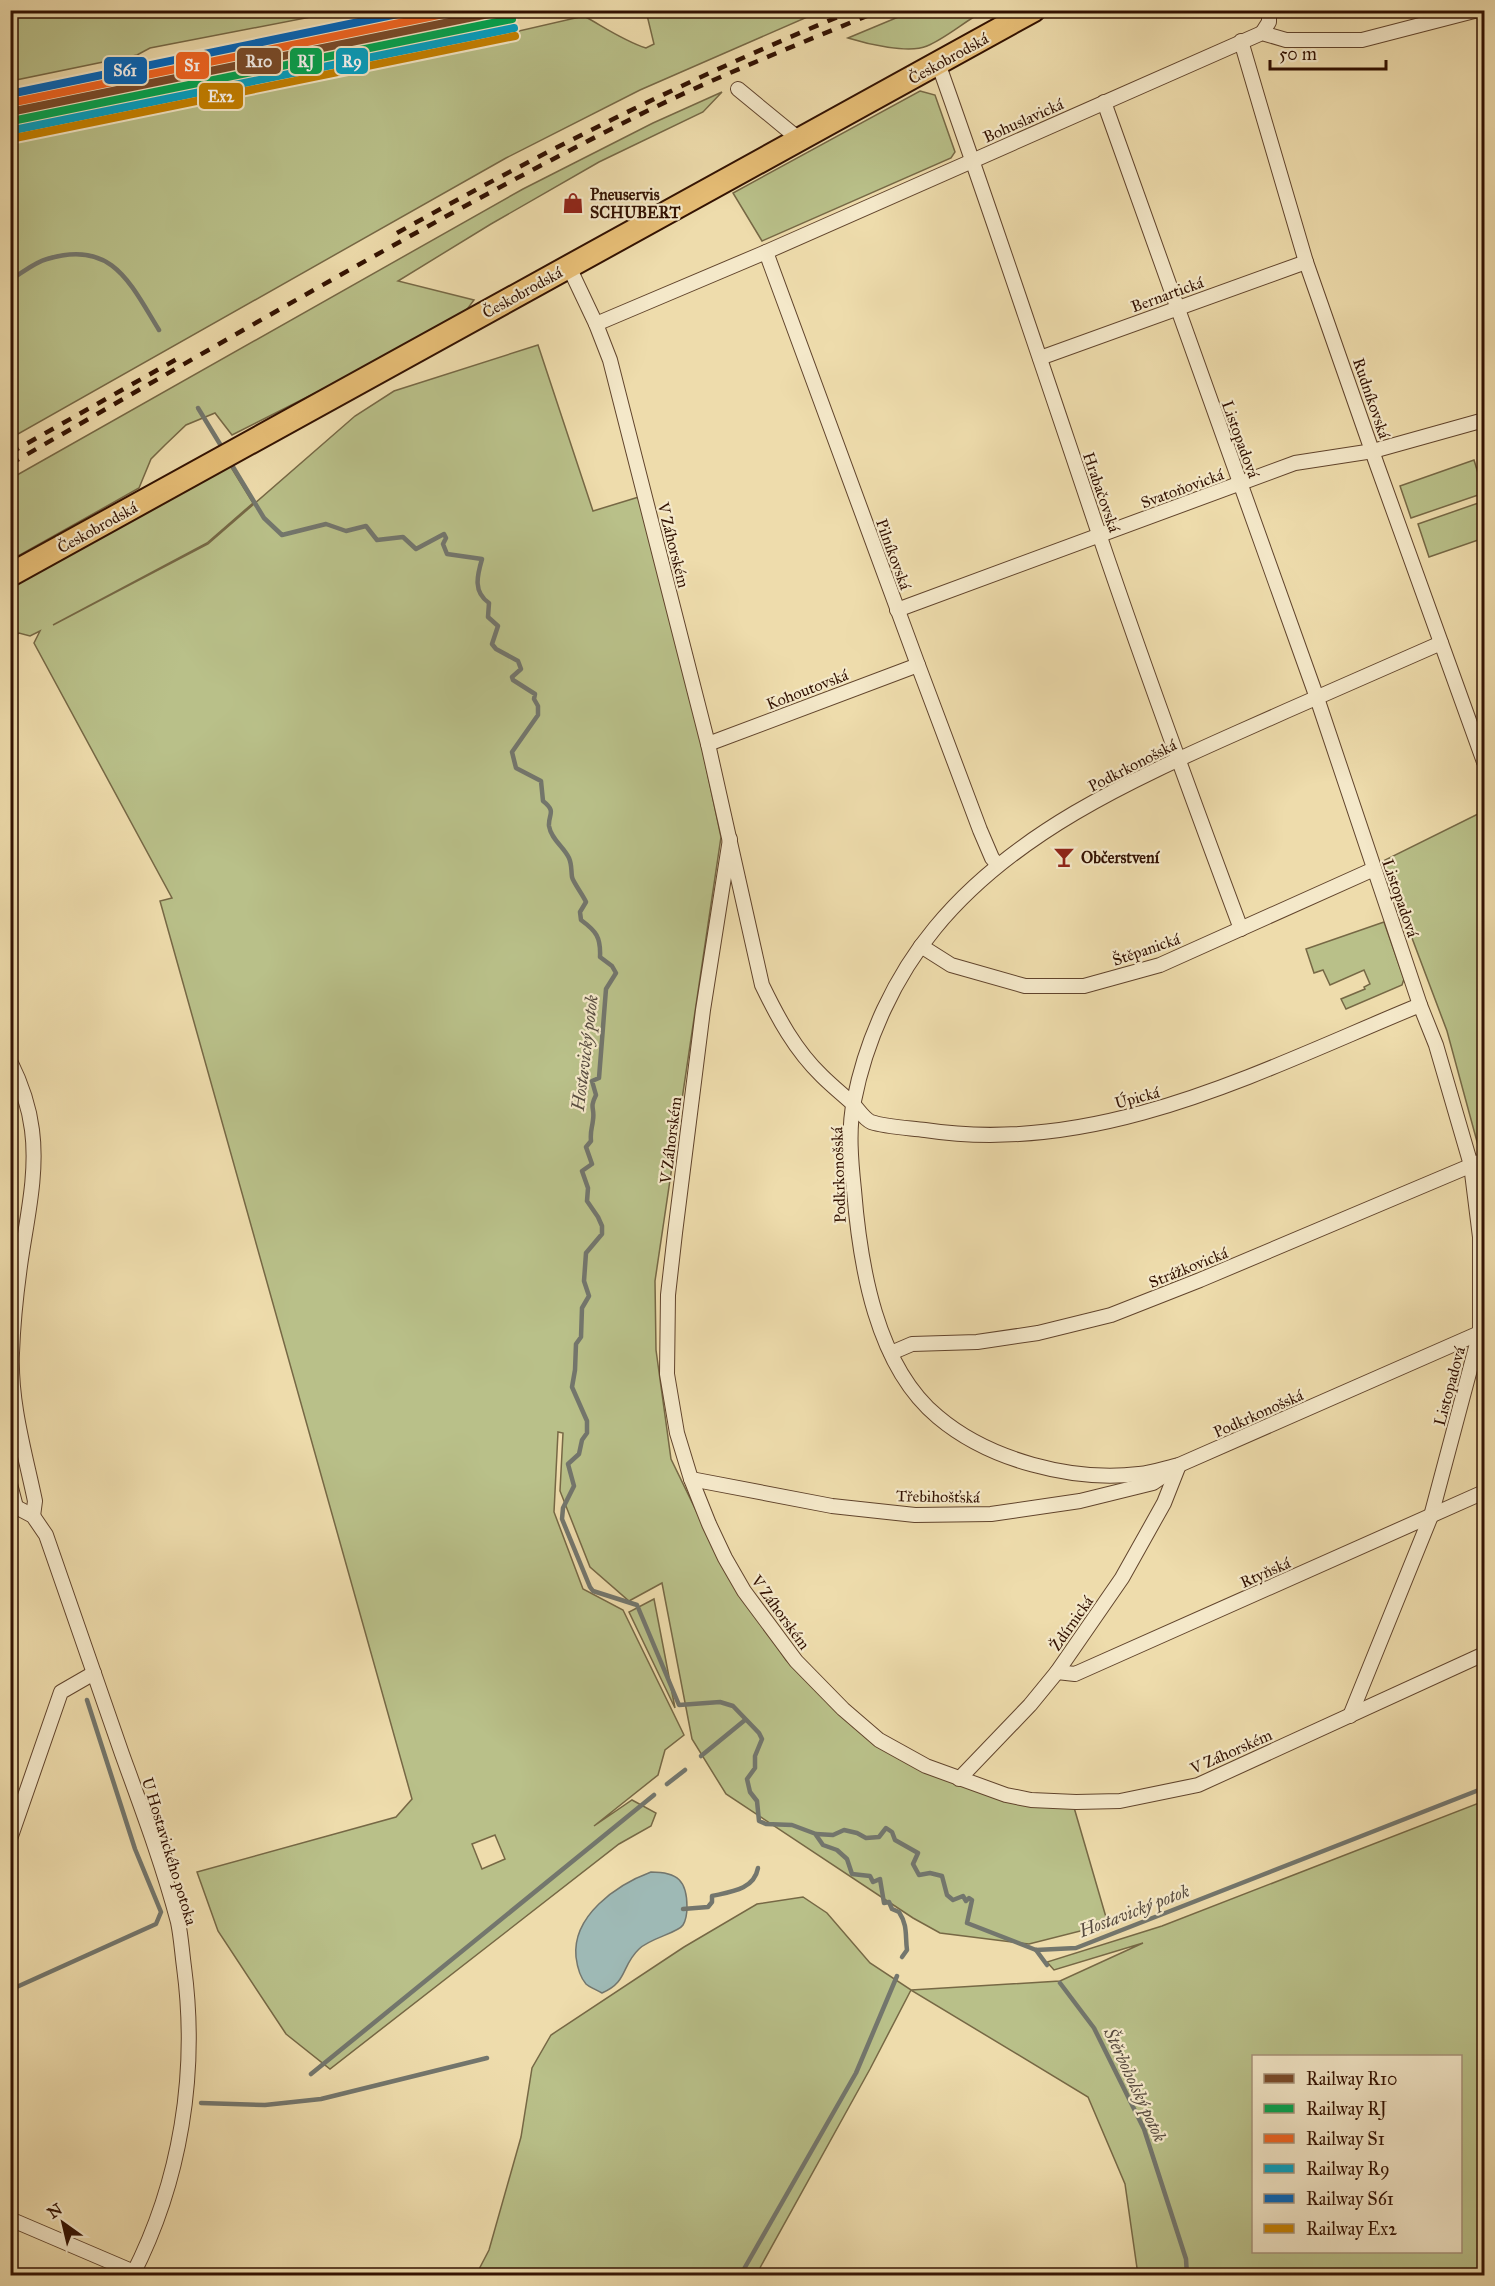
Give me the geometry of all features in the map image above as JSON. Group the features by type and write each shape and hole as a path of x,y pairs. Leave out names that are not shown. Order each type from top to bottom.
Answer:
{"main road":[{"name":"Českobrodská","path":"10,575 1034,10"}],"street":[{"path":"1269,10 1269,22 1262,33 1286,40 1362,40 1478,10"},
{"name":"Bohuslavická","path":"596,324 766,252 1262,33"},
{"name":"Rudníkovská","path":"1241,41 1306,262 1485,762"},
{"name":"Hrabačovská","path":"938,63 1100,536 1240,929"},
{"path":"738,89 800,140"},
{"name":"Listopadová","path":"1104,102 1317,698 1420,1005 1436,1046 1471,1165 1480,1237 1482,1332 1431,1516 1350,1716"},
{"name":"Pilníkovská","path":"766,252 918,666 980,830 997,864"},
{"name":"Bernartická","path":"1040,358 1306,262"},
{"name":"V Záhorském","path":"569,267 610,360 708,744 762,985 779,1021 802,1054 820,1075 853,1104"},
{"name":"Svatoňovická","path":"897,610 1294,463 1373,451 1485,420"},
{"name":"Podkrkonošská","path":"1441,643 1178,759 1065,819 997,864 961,899 921,946 899,982 871,1039 853,1104 851,1161 858,1238 870,1295 891,1353 911,1386 938,1418 983,1446 1006,1456 1065,1473 1138,1474 1179,1465 1482,1332"},
{"name":"Kohoutovská","path":"708,744 918,666"},
{"name":"V Záhorském","path":"730,838 703,1010 668,1295 667,1374 677,1433 691,1479 724,1558 750,1599 796,1661 843,1709 879,1740 926,1766 1006,1795 1031,1800 1076,1802 1120,1801 1198,1785 1485,1654"},
{"name":"Štěpanická","path":"921,946 951,965 1025,986 1084,986 1160,965 1374,869"},
{"name":"Úpická","path":"853,1104 870,1122 940,1132 983,1136 1082,1127 1132,1117 1181,1102 1420,1005"},
{"name":"U Hostavického potoka","path":"10,1061 20,1081 33,1132 33,1162 11,1357 16,1413 35,1501 33,1516 46,1535 141,1807 178,1923 188,2000 188,2061 177,2153 160,2212 133,2274"},
{"name":"Strážkovická","path":"891,1353 912,1344 987,1341 1038,1333 1111,1315 1485,1160"},
{"name":"Třebihošťská","path":"691,1479 832,1506 915,1515 991,1514 1080,1501 1153,1483 1179,1465"},
{"name":"Ždírnická","path":"959,1779 1030,1705 1057,1672 1122,1578 1164,1503 1179,1465"},
{"path":"10,1484 13,1510 33,1516"},
{"name":"Rtyňská","path":"1057,1672 1075,1674 1485,1492"},
{"path":"10,1839 61,1692 94,1674"},
{"path":"10,2219 133,2274"}],"green space":[{"path":"11,10 342,11 150,48 137,55 11,81"},
{"path":"915,10 984,11 941,39 919,48 888,47 848,38"},
{"path":"646,11 821,11 640,90 506,158 11,438 11,125 492,27 501,35 584,16 622,38 646,48 654,44"},
{"path":"920,91 935,95 955,152 951,158 762,241 733,193"},
{"path":"722,92 703,112 599,162 398,281 474,300 465,312 329,386 232,435 215,413 186,425 151,459 139,488 11,560 10,479 523,189 653,123"},
{"path":"538,345 593,511 642,496 668,586 721,837 655,1281 656,1350 671,1459 722,1564 786,1660 859,1731 956,1784 1073,1804 1108,1924 1029,1944 940,1933 913,1918 726,1794 692,1739 662,1583 629,1601 590,1567 560,1491 563,1433 558,1432 554,1512 583,1589 623,1610 684,1735 665,1750 658,1775 594,1826 632,1800 656,1813 651,1826 619,1844 330,2069 286,2034 218,1931 197,1872 396,1817 412,1799 160,901 172,898 34,643 40,631 30,636 19,633 11,638 10,578 226,459 253,503 207,543 53,625 208,544 355,416 394,391","holes":["495,1835 505,1859 482,1869 472,1844"]},
{"path":"1474,460 1484,493 1411,518 1400,486"},
{"path":"1484,501 1484,538 1429,557 1418,524"},
{"path":"1484,811 1484,1147 1479,1149 1447,1031 1383,861"},
{"path":"1384,922 1404,979 1402,985 1346,1009 1341,999 1365,989 1364,987 1370,984 1364,970 1330,985 1323,970 1314,973 1306,949"},
{"path":"654,1599 675,1708 629,1612"},
{"path":"1484,1801 1484,2275 1138,2275 1125,2184 1088,2097 911,1990 1060,1981 1143,1943 1054,1970 1047,1962 1162,1926"},
{"path":"803,1897 827,1913 870,1963 911,1990 756,2275 476,2275 489,2250 521,2137 532,2068 551,2035 684,1947 757,1904"}],"water":[{"path":"651,1872 674,1876 683,1884 687,1898 685,1921 676,1931 639,1949 616,1984 602,1993 586,1984 579,1971 576,1957 581,1928 599,1904 611,1894"}],"waterway":[{"name":"Hostavický potok","path":"10,280 42,260 69,254 88,255 103,260 116,269 128,282 159,330"},
{"name":"Hostavický potok","path":"198,408 223,449"},
{"name":"Hostavický potok","path":"230,462 264,518 282,535 326,524 346,531 366,526 377,540 403,537 416,549 444,534 446,538 443,544 447,554 482,559 478,589 489,603 488,617 498,626 492,644 496,649 518,661 521,669 512,677 513,680 535,694 538,715 512,752 516,768 541,781 543,801 551,811 550,831 569,858 572,877 586,902 580,912 581,920 596,935 600,944 600,957 612,966 616,973 606,989 599,1078 592,1081 596,1095 591,1141 586,1147 592,1164 582,1171 588,1188 587,1201 602,1226 602,1234 586,1253 584,1281 589,1296 582,1308 581,1337 576,1344 572,1387 587,1421 587,1433 582,1440 579,1454 568,1464 574,1486 563,1508 562,1519 593,1591 637,1605 679,1705 720,1702 733,1706 759,1733 762,1739 755,1756 755,1768 747,1779 750,1792 757,1801 759,1821 766,1824 792,1825 816,1834 833,1835 844,1830 866,1838 879,1837 886,1828 892,1832 895,1840 918,1853 913,1864 919,1875 930,1873 942,1876 947,1895 953,1900 963,1896 966,1901 969,1898 972,1900 967,1923 1036,1950 1076,1948 1484,1788"},
{"path":"10,1990 156,1924 161,1912 135,1849 87,1700"},
{"path":"701,1756 745,1720"},
{"path":"667,1784 685,1770"},
{"path":"311,2074 654,1795"},
{"path":"816,1835 823,1845 837,1850 847,1859 852,1874 870,1876 873,1882 880,1879 884,1903 889,1902 892,1909 899,1912 904,1922 907,1950 902,1957"},
{"path":"683,1909 708,1907 712,1902 712,1896 740,1889 752,1881 758,1868"},
{"name":"Štěrboholský potok","path":"1036,1950 1047,1965"},
{"path":"740,2276 856,2073 897,1976"},
{"name":"Štěrboholský potok","path":"1060,1983 1094,2028 1144,2129 1186,2259 1187,2276"},
{"path":"201,2103 265,2105 321,2099 487,2058"}],"railway":[{"path":"397,233 623,114 738,60 855,10"},
{"path":"10,464 325,284 564,153 703,85 881,10"},
{"path":"10,453 184,355"}],"rail line":[{"name":"S61","path":"10,94 417,10"},
{"name":"S1","path":"10,103 463,10"},
{"name":"R10","path":"10,112 508,10"},
{"name":"RJ","path":"12,121 512,19"},
{"name":"R9","path":"14,130 514,28"},
{"name":"Ex2","path":"15,138 515,36"}],"place":[{"name":"Pneuservis SCHUBERT","path":"573,203"},
{"name":"Občerstvení","path":"1064,857"}]}
